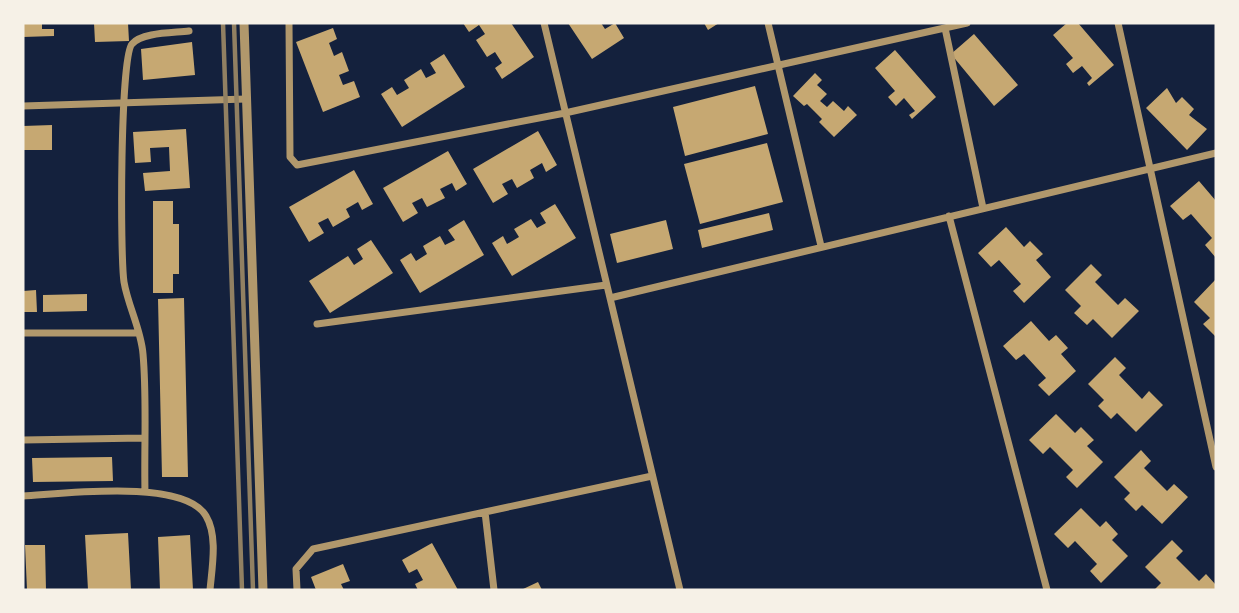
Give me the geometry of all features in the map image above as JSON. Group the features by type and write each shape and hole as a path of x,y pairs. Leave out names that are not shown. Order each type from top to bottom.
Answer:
{"street":[{"path":"244,23 263,590"},
{"path":"289,23 290,158 298,165 565,113 967,23"},
{"path":"544,23 680,590"},
{"path":"768,23 821,246"},
{"path":"1118,23 1216,467"},
{"path":"945,28 983,208"},
{"path":"145,492 144,355 129,305 122,261 124,102 132,43 147,37 189,31"},
{"path":"23,106 246,99"},
{"path":"610,298 1216,153"},
{"path":"949,216 1047,590"},
{"path":"317,324 606,285"},
{"path":"23,333 138,333"},
{"path":"23,440 143,438"},
{"path":"297,590 296,569 313,549 652,476"},
{"path":"23,496 145,492 181,499 205,513 213,539 210,590"},
{"path":"485,512 494,590"}],"building":[{"path":"23,23 42,23 42,29 54,29 54,36 23,37"},
{"path":"94,23 128,23 129,41 95,42"},
{"path":"463,23 511,23 534,57 502,79 495,68 502,63 495,52 487,57 476,40 485,34 479,25 469,32"},
{"path":"568,23 601,23 605,29 615,23 624,38 592,59"},
{"path":"704,23 719,23 708,30"},
{"path":"1067,23 1078,23 1114,65 1089,86 1087,83 1092,78 1082,66 1073,73 1066,64 1073,58 1053,35"},
{"path":"333,28 337,39 329,43 334,56 342,52 349,71 339,75 343,85 354,81 360,97 323,112 296,42"},
{"path":"974,34 1018,85 994,106 951,54"},
{"path":"192,42 195,75 143,80 141,49"},
{"path":"895,50 936,97 912,119 909,115 915,111 904,98 896,106 888,97 895,91 875,68"},
{"path":"444,54 465,87 402,127 381,94 392,87 397,95 409,88 404,80 421,69 426,78 436,73 430,63"},
{"path":"815,73 822,80 817,85 827,94 820,101 827,107 833,101 844,111 848,106 857,115 834,137 819,122 822,119 807,104 804,106 793,96"},
{"path":"755,86 768,134 685,156 673,107"},
{"path":"1167,88 1176,103 1182,97 1194,109 1189,115 1207,129 1187,150 1146,108"},
{"path":"52,125 52,150 23,150 23,126"},
{"path":"186,129 190,188 145,191 143,173 170,171 169,147 150,148 151,162 135,163 133,132"},
{"path":"538,131 557,165 546,172 542,163 530,170 534,178 517,188 512,179 502,184 508,194 493,203 473,169"},
{"path":"767,143 783,202 700,224 684,164"},
{"path":"448,151 467,184 456,191 452,183 440,189 445,198 427,207 422,198 412,203 418,213 403,222 383,188"},
{"path":"354,170 373,204 362,210 358,202 346,209 350,217 333,227 328,218 318,223 324,233 309,242 289,207"},
{"path":"1199,181 1216,201 1216,258 1205,245 1212,238 1191,214 1183,220 1170,206"},
{"path":"153,201 173,201 173,224 179,224 179,274 173,274 173,293 153,293"},
{"path":"555,204 576,238 512,276 492,243 503,236 507,244 519,237 514,229 531,219 537,228 546,223 540,213"},
{"path":"769,213 773,230 702,248 698,230"},
{"path":"464,220 484,255 420,293 400,260 411,253 416,261 427,254 423,246 440,236 445,245 455,240 448,230"},
{"path":"666,220 673,249 617,263 610,234"},
{"path":"1006,227 1024,247 1030,241 1043,254 1036,260 1051,277 1024,303 1013,291 1021,284 999,260 991,267 978,253"},
{"path":"371,240 393,273 330,313 309,281 348,256 354,265 363,259 357,249"},
{"path":"1091,264 1102,275 1095,282 1118,305 1125,298 1139,311 1112,338 1093,319 1087,325 1074,313 1081,306 1065,290"},
{"path":"1216,279 1216,337 1203,324 1210,318 1194,302"},
{"path":"36,290 37,312 23,312 23,291"},
{"path":"87,294 87,311 43,312 43,295"},
{"path":"184,298 188,477 162,477 158,299"},
{"path":"1031,321 1049,341 1056,335 1068,348 1061,354 1076,371 1049,396 1038,385 1046,378 1024,354 1016,360 1003,346"},
{"path":"1115,357 1126,368 1119,375 1142,399 1149,391 1163,405 1136,432 1117,413 1111,419 1098,406 1104,400 1088,384"},
{"path":"1056,414 1075,433 1081,427 1094,440 1087,446 1103,462 1077,488 1066,477 1073,470 1050,447 1043,454 1029,440"},
{"path":"1141,450 1151,461 1144,468 1167,491 1174,484 1188,497 1162,524 1142,505 1136,511 1124,499 1130,493 1114,477"},
{"path":"112,457 113,481 33,482 32,458"},
{"path":"1081,508 1100,527 1106,521 1118,534 1112,540 1128,556 1101,583 1090,571 1097,564 1075,541 1068,548 1054,534"},
{"path":"128,533 131,590 88,590 85,535"},
{"path":"190,535 193,590 160,590 158,537"},
{"path":"1172,540 1183,551 1176,558 1199,581 1206,574 1216,585 1216,590 1154,590 1161,583 1145,567"},
{"path":"432,543 458,590 418,590 415,584 423,580 417,569 409,573 402,560"},
{"path":"25,545 45,545 46,590 27,590"},
{"path":"343,564 350,581 341,584 344,590 316,590 311,577"},
{"path":"538,582 542,590 521,590"}],"railway":[{"path":"223,23 242,590"},
{"path":"234,23 253,590"}]}
